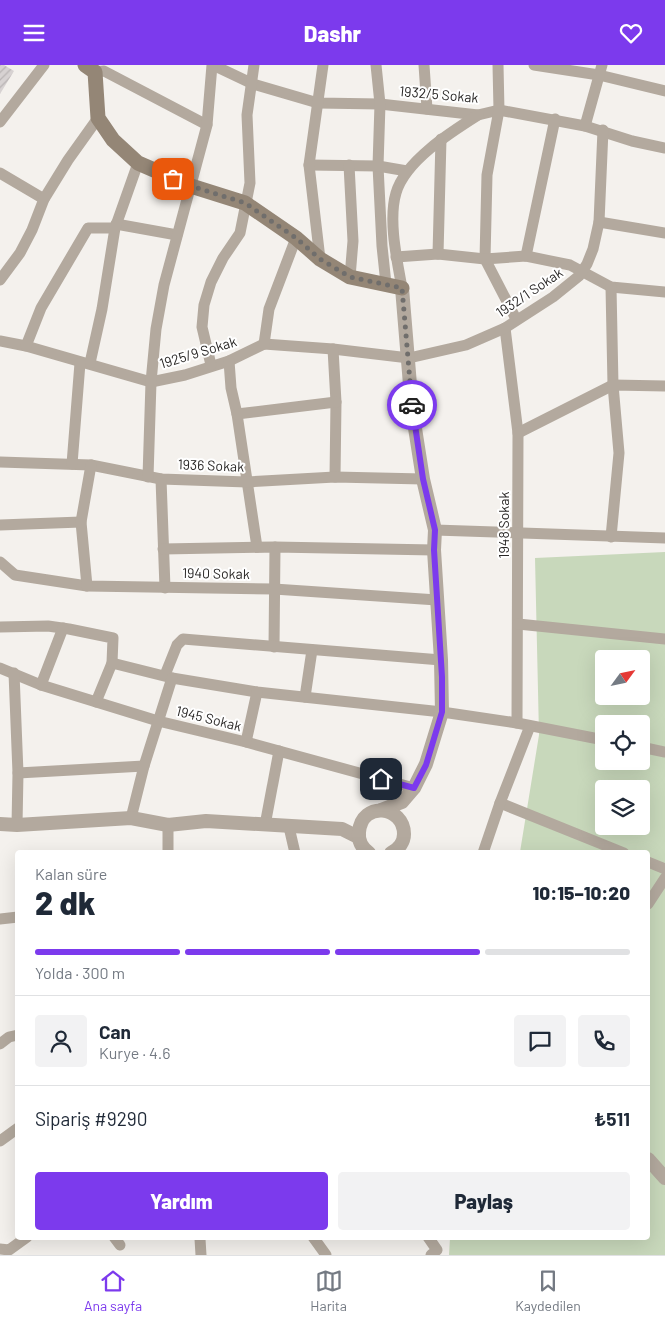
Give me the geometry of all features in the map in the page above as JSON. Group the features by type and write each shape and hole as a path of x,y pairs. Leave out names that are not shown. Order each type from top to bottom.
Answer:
{"main road":[{"path":"98,68 98,118 114,140 138,163 191,186 245,203 296,238 320,259 350,277 402,288"}],"street":[{"path":"0,122 44,65"},
{"path":"148,477 151,382 156,329 164,285 207,125 212,65"},
{"name":"1932/5 Sokak","path":"212,65 253,84 318,103 380,104 478,115 499,110 555,119 603,130 632,141 665,148"},
{"path":"211,365 202,327 204,305 211,283 223,259 240,233 250,183 247,115 253,84 254,65"},
{"path":"320,259 309,165 322,65"},
{"path":"376,65 380,104 378,166 386,284"},
{"path":"424,65 427,109"},
{"path":"498,65 499,110 487,175 485,259 516,319"},
{"path":"534,65 601,70 665,91"},
{"path":"98,68 207,125"},
{"path":"585,126 601,70"},
{"path":"342,829 369,813 402,802 414,788 426,765 442,712 441,659 434,550 435,530 423,479 412,409 402,288 392,222 396,193 407,171 441,139 478,115"},
{"path":"2,273 20,253 32,230 44,199 68,160 98,118"},
{"path":"526,256 555,119"},
{"name":"1932/1 Sokak","path":"409,358 466,345 505,328 516,319 553,297 581,273 593,249 598,222 603,130"},
{"path":"438,254 441,139"},
{"path":"72,464 85,363 102,309 116,226 138,163"},
{"path":"309,165 378,166 407,171"},
{"path":"350,165 353,241 350,277"},
{"path":"0,173 44,199"},
{"path":"598,222 665,233"},
{"path":"26,346 41,308 88,228 116,226 177,235"},
{"path":"296,238 269,309 264,344 333,349 409,358"},
{"path":"396,257 438,254 485,259 526,256 570,265 581,273 611,287 665,292"},
{"path":"611,287 613,385 619,453 611,537"},
{"name":"1948 Sokak","path":"505,328 518,433 518,723"},
{"name":"1925/9 Sokak","path":"0,341 26,346 151,382 185,375 211,365 229,361 264,344"},
{"path":"333,349 336,403 335,477"},
{"path":"229,361 231,388 237,414 258,547"},
{"path":"518,433 613,385 665,386"},
{"path":"237,414 336,403"},
{"name":"1936 Sokak","path":"0,463 91,465 161,479 247,482 335,477 423,479"},
{"path":"87,586 81,522 91,465"},
{"path":"161,479 165,588"},
{"path":"0,525 81,522"},
{"path":"435,530 665,538"},
{"path":"163,549 274,547 434,550"},
{"path":"274,547 274,647"},
{"name":"1940 Sokak","path":"0,562 15,575 87,586 274,589 437,600"},
{"path":"518,624 665,639"},
{"path":"0,627 48,626 112,638 112,663 96,702"},
{"path":"41,685 63,628"},
{"path":"131,818 177,645 183,639 441,659"},
{"path":"305,697 312,650"},
{"path":"112,663 168,677 257,692 442,712 518,723 595,738"},
{"name":"1945 Sokak","path":"0,668 41,685 158,721 246,742 414,788"},
{"path":"14,673 18,773 17,825"},
{"path":"246,742 257,692"},
{"path":"484,850 530,726"},
{"path":"650,749 665,752"},
{"path":"265,825 279,751"},
{"path":"18,773 144,766"},
{"path":"400,821 402,802"},
{"path":"500,803 617,850"},
{"path":"381,810 396,816 400,821 404,833 403,839 396,850"},
{"path":"0,823 17,825 131,818 168,825 206,821 342,829 358,837"},
{"path":"363,818 358,837 366,850"},
{"path":"168,825 168,850"},
{"path":"289,827 294,850"},
{"path":"650,863 665,869"},
{"path":"650,901 665,878"},
{"path":"0,919 15,917"},
{"path":"0,1044 9,1037 15,1036"},
{"path":"0,1141 15,1130"},
{"path":"650,1161 665,1177"},
{"path":"6,1252 23,1240"},
{"path":"200,1240 201,1255"},
{"path":"315,1240 326,1255"},
{"path":"430,1240 437,1250 431,1255"}],"green space":[{"path":"665,552 665,1255 449,1255 450,1240 650,1240 650,850 520,850 539,735 535,558"}],"building":[{"path":"0,65 4,65 14,71 0,94"}],"way so far":[{"path":"173,179 245,203 296,238 320,259 350,277 402,288 412,405"}],"route":[{"path":"381,779 414,788 426,765 442,712 441,659 434,550 435,530 423,479 412,405"}]}
